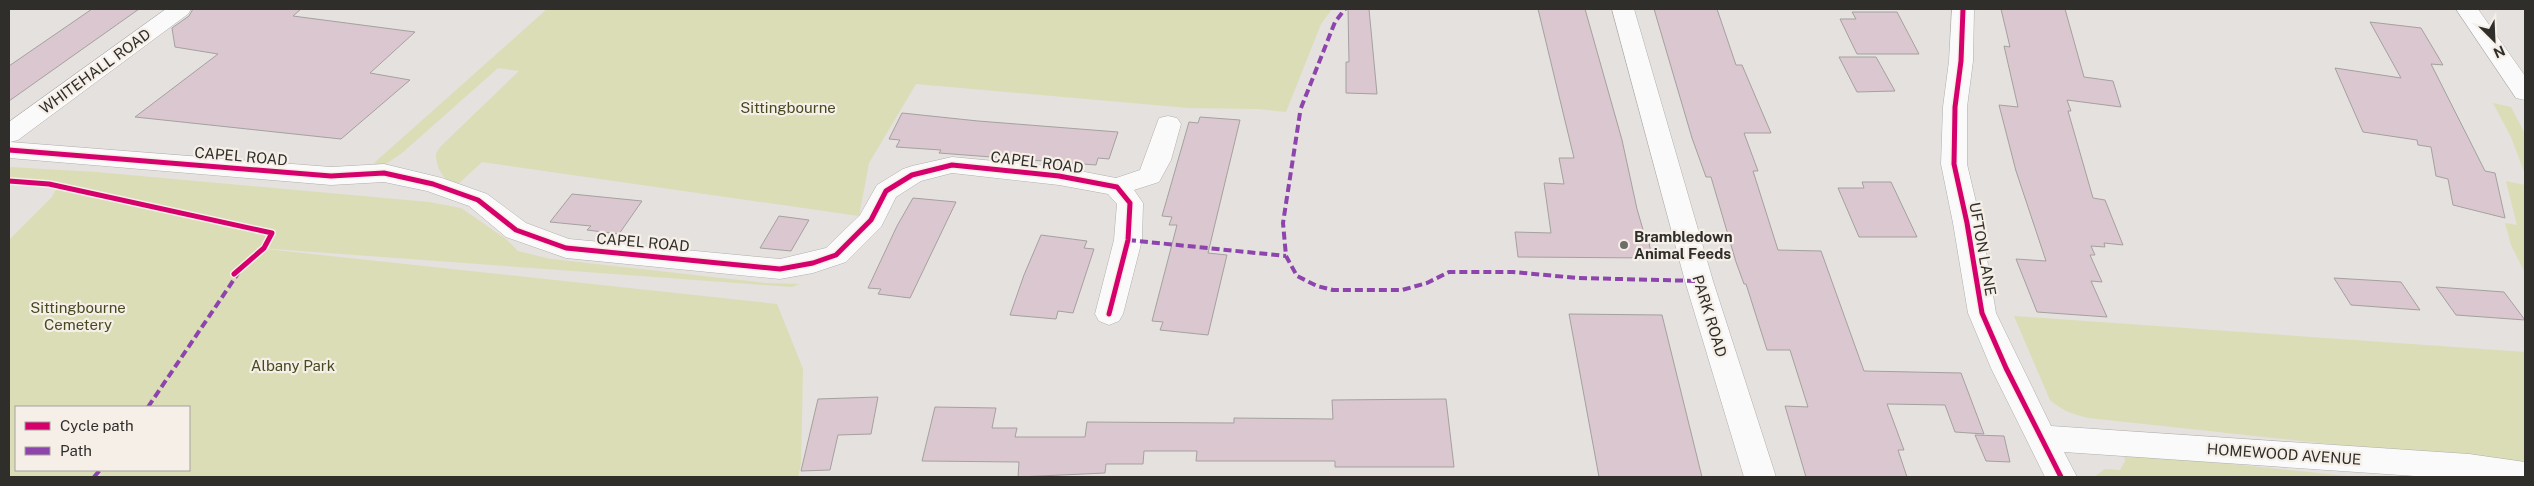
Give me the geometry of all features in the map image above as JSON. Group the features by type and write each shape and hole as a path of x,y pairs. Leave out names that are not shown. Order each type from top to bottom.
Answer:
{"street":[{"name":"WHITEHALL ROAD","path":"9,134 180,9"},
{"name":"PARK ROAD","path":"1623,9 1699,281 1760,477"},
{"name":"UFTON LANE","path":"1963,9 1961,61 1955,107 1954,164 1967,224 1982,313 2006,368 2061,477"},
{"path":"2467,9 2525,93"},
{"name":"CAPEL ROAD","path":"9,150 331,176 384,173 433,184 478,200 516,230 566,248 780,270 814,263 836,255 871,220 886,191 912,175 952,165 1059,176 1117,187 1150,176 1158,160 1168,124"},
{"path":"1109,314 1128,240 1130,203 1117,187"},
{"name":"HOMEWOOD AVENUE","path":"2042,438 2459,466 2525,474"}],"green space":[{"name":"Sittingbourne","path":"547,9 1332,9 1321,24 1286,112 1259,109 1189,108 916,84 869,163 859,216 482,162 456,186 441,173 437,164 436,154 440,147 519,71 498,68 402,153 383,166 364,172"},
{"path":"2493,103 2511,107 2525,134 2525,174 2511,137"},
{"name":"Albany Park","path":"9,167 96,172 429,202 461,208 506,239 518,251 551,259 766,283 800,284 792,287 246,247 777,304 803,369 801,464 798,477 9,477 9,240 52,197 58,186 54,182 9,179"},
{"path":"2506,181 2525,185 2525,273 2511,245 2505,223 2517,225"},
{"path":"2014,316 2525,352 2525,465 2089,418 2078,415 2063,409 2050,400"},
{"path":"2124,453 2356,477 2094,477 2105,469 2120,470 2125,461"}],"building":[{"path":"92,9 139,9 9,101 9,66"},
{"path":"193,9 301,9 293,16 415,32 370,73 410,80 341,139 135,117 218,54 175,47 172,28 189,16"},
{"path":"1348,9 1369,9 1377,94 1346,93 1346,62 1349,62"},
{"path":"1538,9 1585,9 1622,140 1637,209 1644,233 1647,233 1652,258 1518,257 1515,232 1551,233 1544,183 1564,184 1559,158 1574,158"},
{"path":"1654,9 1717,9 1736,65 1742,65 1771,133 1744,133 1758,171 1753,171 1778,250 1821,251 1864,371 1961,373 1984,434 1955,432 1945,405 1887,404 1904,450 1898,450 1907,477 1806,477 1785,406 1808,407 1790,350 1767,350 1746,284 1744,284 1736,262 1711,177 1706,177 1692,138"},
{"path":"2001,9 2065,9 2084,77 2113,81 2121,107 2067,100 2071,111 2068,111 2093,198 2105,200 2123,245 2104,243 2105,247 2091,246 2095,255 2090,255 2102,282 2091,281 2107,317 2037,312 2016,259 2046,261 2016,171 1999,105 2018,107 2004,46 2010,47"},
{"path":"1852,12 1897,12 1919,54 1857,54 1840,19 1856,19"},
{"path":"2370,22 2421,28 2443,65 2431,64 2485,171 2495,173 2505,218 2453,205 2448,179 2436,176 2431,147 2418,145 2417,140 2363,132 2335,68 2401,78"},
{"path":"1839,57 1876,57 1895,91 1857,92"},
{"path":"902,113 1118,132 1109,159 1098,158 1096,165 939,153 941,150 896,147 900,140 889,139"},
{"path":"1200,117 1240,120 1208,253 1227,255 1208,335 1160,330 1163,322 1152,321 1177,225 1169,225 1172,217 1162,216 1189,122 1198,123"},
{"path":"1862,182 1891,182 1917,237 1859,237 1838,188 1864,188"},
{"path":"572,194 642,201 619,234 587,230 591,226 550,222"},
{"path":"913,198 956,202 910,298 878,294 881,289 868,288 897,226"},
{"path":"779,216 809,220 791,251 760,248"},
{"path":"1041,235 1087,241 1084,248 1094,249 1073,313 1058,311 1056,319 1010,315 1024,275"},
{"path":"2334,278 2401,282 2420,310 2351,305"},
{"path":"2436,287 2504,292 2525,320 2456,315"},
{"path":"1569,314 1662,315 1702,477 1599,477"},
{"path":"878,397 871,434 838,435 830,470 801,471 818,399"},
{"path":"1446,399 1454,467 1335,467 1335,461 1196,461 1197,451 1144,451 1143,464 1106,464 1105,473 1018,477 1019,462 922,461 935,407 996,408 992,428 1017,428 1015,437 1085,437 1087,422 1234,423 1234,418 1333,419 1332,400"},
{"path":"1975,435 2004,436 2010,462 1986,461"}],"marked path":[{"path":"1301,108 1335,22 1345,9"},
{"path":"1300,113 1283,223 1286,256 1297,276 1317,286 1333,290 1402,290 1427,283 1449,272 1513,272 1578,278 1699,281"},
{"path":"1128,240 1286,256"},
{"path":"149,406 239,272"},
{"path":"94,477 99,471"}],"cycle path":[{"path":"1963,9 1961,61 1955,107 1954,164 1967,223 1982,313 2006,368 2061,477"},
{"path":"9,150 331,176 384,173 433,184 478,200 516,230 566,248 780,269 813,263 836,255 871,220 886,191 912,175 952,165 1059,176 1117,187 1130,203 1128,240 1109,314"},
{"path":"9,181 49,184 272,233 264,248 234,274"}],"place":[{"name":"Brambledown Animal Feeds","path":"1624,245"}],"park label":[{"name":"Sittingbourne Cemetery","path":"78,316"}]}
